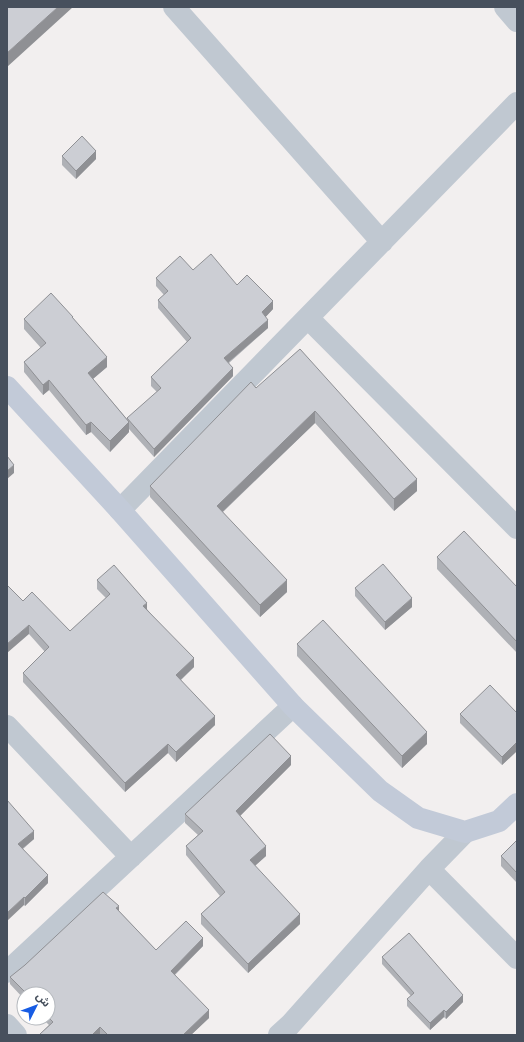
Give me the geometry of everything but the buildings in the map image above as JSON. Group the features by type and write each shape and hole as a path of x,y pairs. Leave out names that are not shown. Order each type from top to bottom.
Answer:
{"street":[{"path":"174,7 382,242"},
{"path":"505,7 517,20"},
{"path":"120,510 517,103"},
{"path":"308,318 517,528"},
{"path":"7,387 120,510 293,706 380,791 418,818 465,832"},
{"path":"7,972 293,706"},
{"path":"7,726 131,857"},
{"path":"289,1032 429,869 465,832 499,821 517,804"},
{"path":"429,869 517,958"},
{"path":"7,1025 16,1035"}]}
